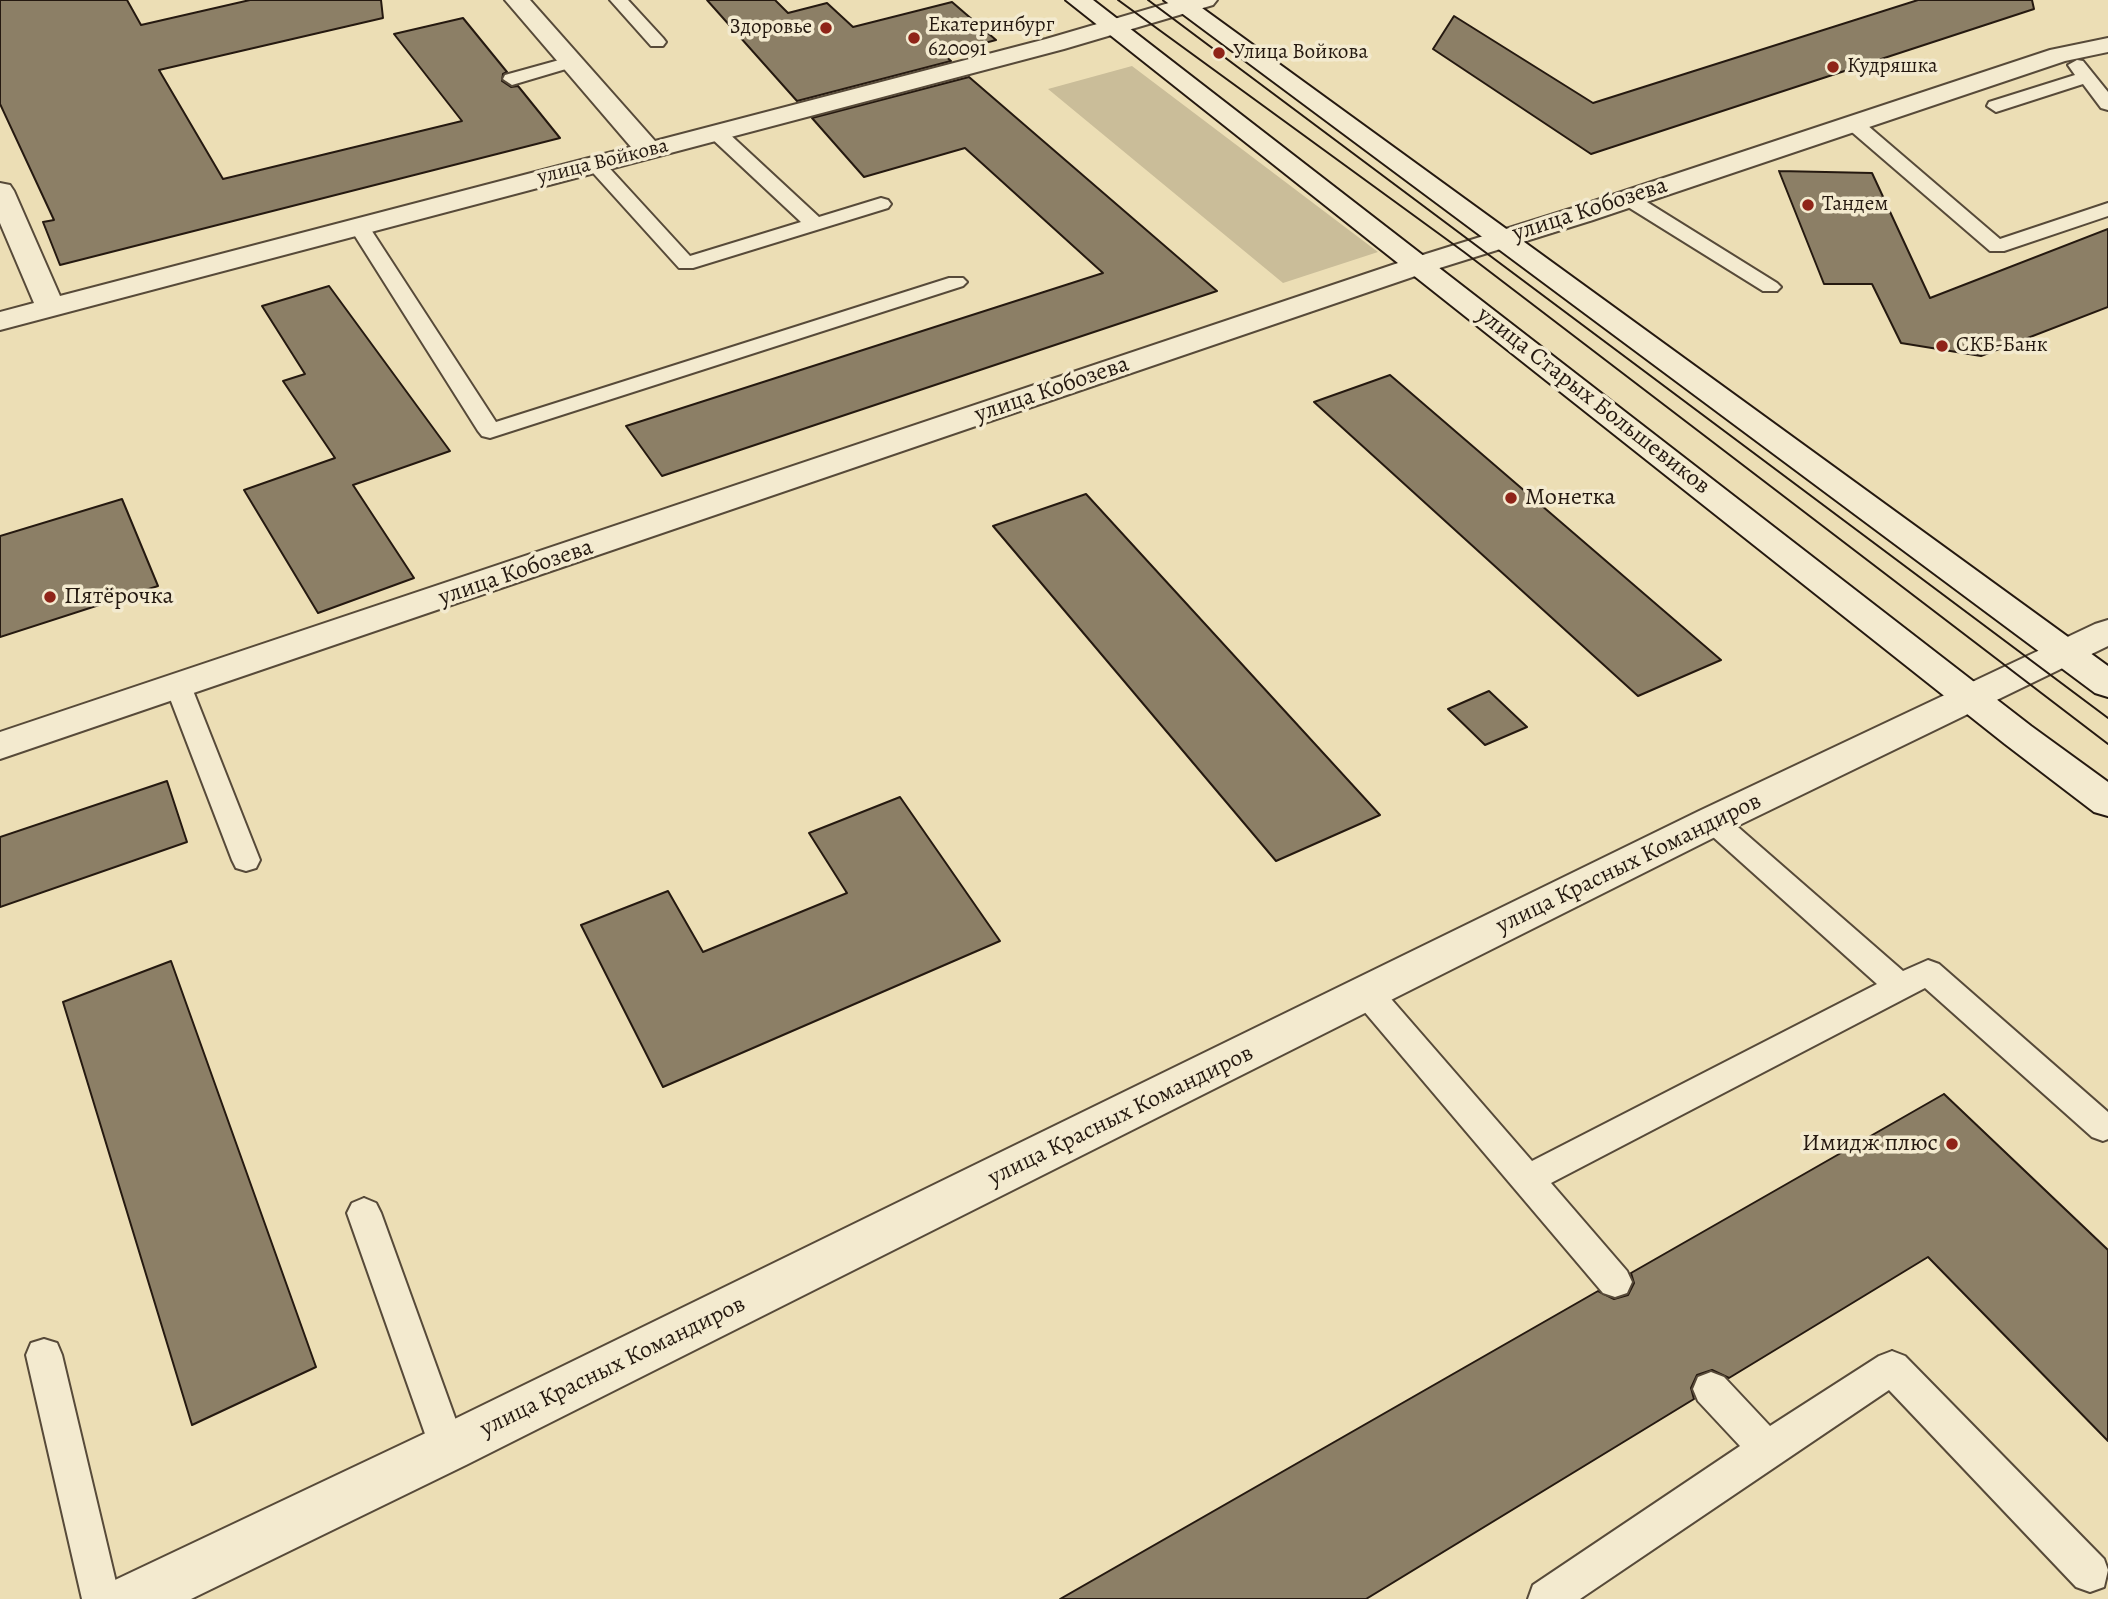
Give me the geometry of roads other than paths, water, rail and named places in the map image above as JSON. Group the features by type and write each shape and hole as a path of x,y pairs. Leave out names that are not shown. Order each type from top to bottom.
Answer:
{"street":[{"path":"517,0 649,151"},
{"name":"улица Старых Большевиков","path":"1078,0 2108,802"},
{"path":"1188,2 1502,240 2108,684"},
{"name":"улица Войкова","path":"0,321 1113,28 1188,2"},
{"name":"улица Кобозева","path":"0,746 178,688 1420,265 2059,55 2108,46"},
{"path":"0,191 50,307"},
{"name":"улица Красных Командиров","path":"134,1599 448,1448 1713,821 2108,632"}],"lane":[{"path":"619,0 657,42"},
{"path":"2059,55 2079,67 2108,104"},
{"path":"512,79 570,62"},
{"path":"1996,106 2087,77"},
{"path":"1853,123 1997,247 2108,209"},
{"path":"717,133 815,224"},
{"path":"595,164 686,264 881,204"},
{"path":"1627,198 1770,287"},
{"path":"358,225 490,430 956,282"},
{"path":"178,688 246,860"},
{"path":"1713,821 1899,986"},
{"path":"1528,1179 1928,972 2103,1127"},
{"path":"1368,994 1615,1282"},
{"path":"364,1213 448,1448"},
{"path":"44,1355 101,1599"},
{"path":"1547,1599 1767,1449 1892,1368 2090,1573"},
{"path":"1711,1389 1767,1449"}],"tram line":[{"path":"1118,0 1464,252 2108,744"},
{"path":"1148,0 2108,718"}],"place":[{"name":"Здоровье","path":"826,28"},
{"name":"Екатеринбург 620091","path":"914,38"},
{"name":"Улица Войкова","path":"1219,53"},
{"name":"Кудряшка","path":"1833,67"},
{"name":"Тандем","path":"1808,205"},
{"name":"СКБ-Банк","path":"1942,346"},
{"name":"Монетка","path":"1511,498"},
{"name":"Пятёрочка","path":"50,597"},
{"name":"Имидж плюс","path":"1952,1144"}]}
